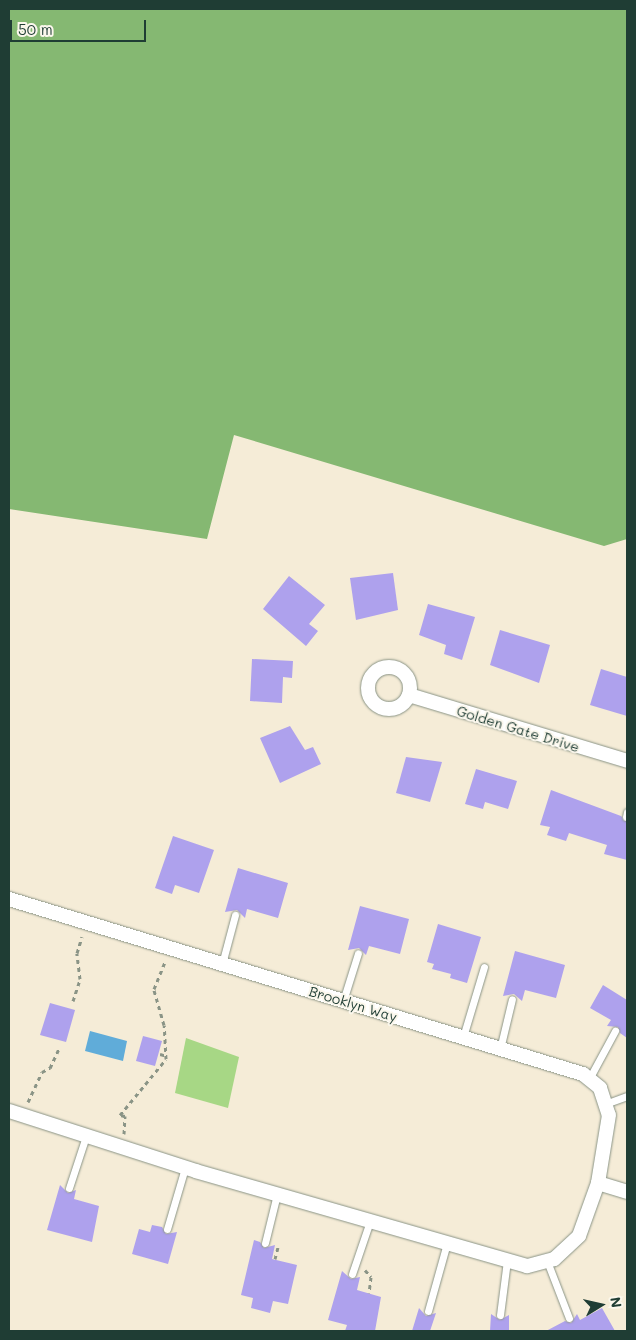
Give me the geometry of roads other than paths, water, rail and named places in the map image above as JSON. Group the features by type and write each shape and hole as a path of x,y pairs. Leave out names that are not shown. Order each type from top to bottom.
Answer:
{"street":[{"name":"Golden Gate Drive","path":"409,695 627,760"},
{"name":"Brooklyn Way","path":"9,899 463,1037 589,1079"},
{"path":"15,1114 185,1168 527,1266 554,1259 579,1236 598,1183 609,1115 600,1088 589,1079"},
{"path":"598,1183 627,1192"}],"lane":[{"path":"222,964 235,915"},
{"path":"343,1001 358,953"},
{"path":"463,1037 484,967"},
{"path":"500,1049 512,999"},
{"path":"589,1079 615,1031"},
{"path":"605,1104 627,1096"},
{"path":"69,1188 86,1136"},
{"path":"166,1229 185,1168"},
{"path":"265,1243 277,1194"},
{"path":"352,1274 370,1221"},
{"path":"428,1311 446,1243"},
{"path":"500,1315 507,1260"},
{"path":"546,1261 569,1318"}],"water":[{"path":"90,1031 127,1041 123,1061 85,1051"}]}
